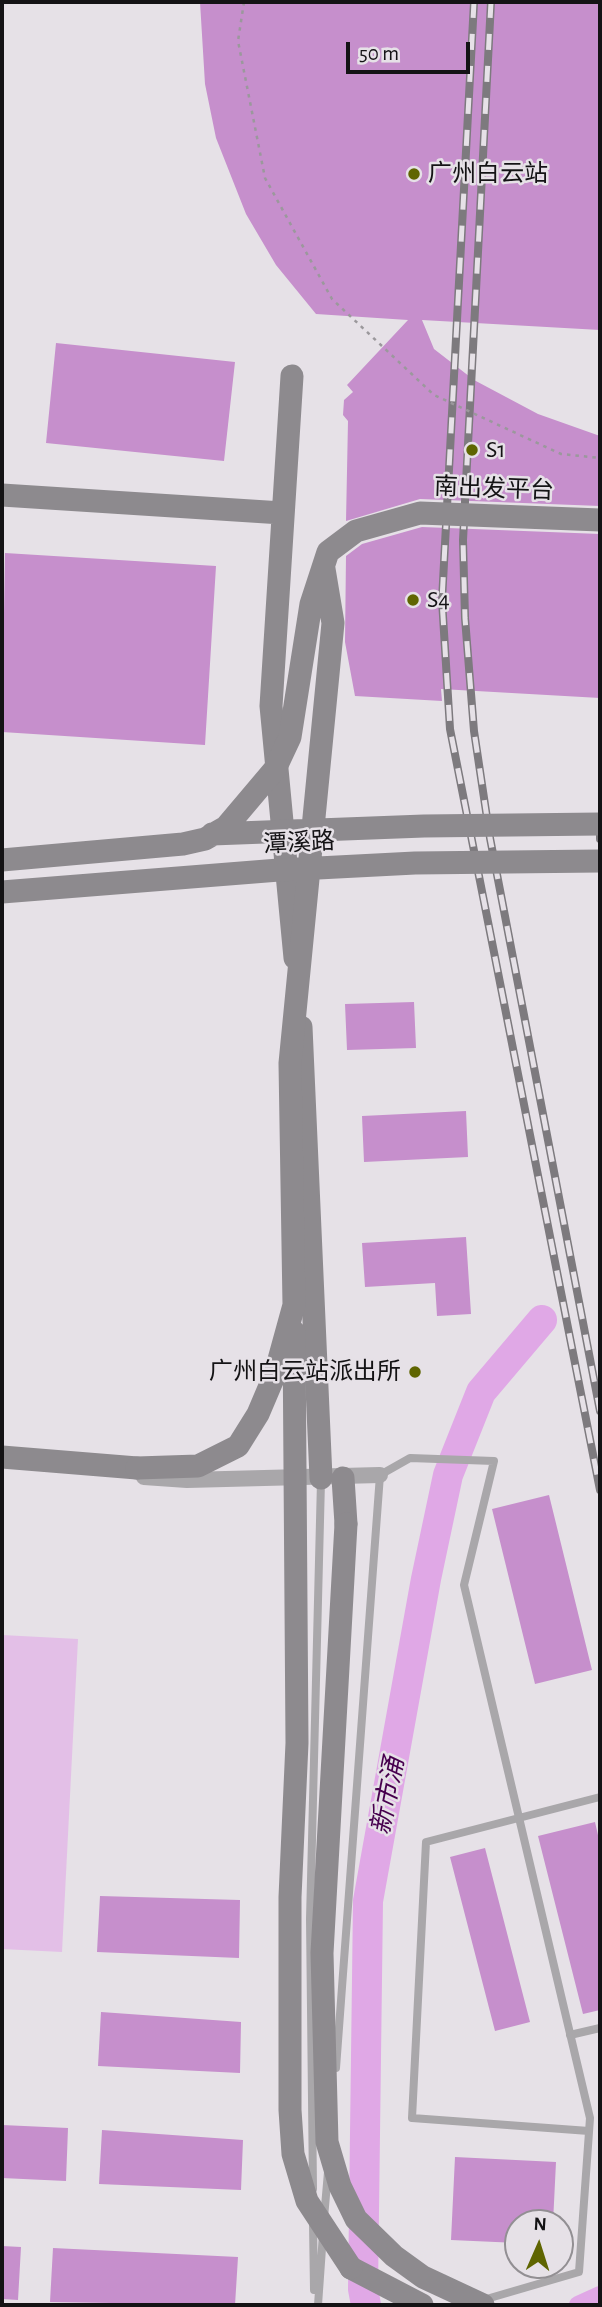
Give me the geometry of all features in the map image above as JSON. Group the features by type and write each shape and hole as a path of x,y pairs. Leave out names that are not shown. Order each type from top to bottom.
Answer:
{"street":[{"path":"292,376 271,706 300,1016 332,1478 345,1524 322,1953 327,2142 340,2186 356,2219 394,2256 423,2277 483,2305"},
{"path":"2,495 282,513"},
{"name":"南出发平台","path":"2,860 183,844 205,839 226,827 275,769 290,737 312,604 328,552 356,531 421,513 600,520"},
{"path":"324,569 333,623 290,1063 297,1743 290,1898 290,2109 293,2154 307,2201 351,2269 383,2305"},
{"name":"潭溪路","path":"2,849 268,830 600,824"},
{"name":"潭溪路","path":"2,892 279,870 415,863 600,861"},
{"path":"2,1457 137,1468 198,1466 238,1446 258,1414 275,1374 294,1305"},
{"path":"2,1464 187,1480 380,1475"},
{"path":"351,2269 422,2305"}],"lane":[{"path":"316,2305 380,1475 410,1458 494,1461 464,1585 590,2118 579,2272 467,2305"},
{"path":"316,2305 310,1919 332,1478"},
{"path":"589,2131 412,2118 426,1842 600,1797"},
{"path":"570,2035 600,2028"}],"path":[{"path":"244,2 239,41 265,178 332,299 434,395 561,454 600,458"}],"shaded area":[{"path":"2,1635 78,1639 62,1952 2,1949"}],"building":[{"name":"广州白云站","path":"200,2 600,2 600,330 422,320 434,349 474,380 538,414 600,436 600,506 420,499 346,521 348,421 343,415 344,400 353,392 347,385 408,320 316,314 276,265 246,214 216,138 205,84"},
{"path":"56,343 235,362 224,461 46,443"},
{"path":"422,527 600,534 600,698 441,689 442,701 355,696 345,642 346,556 362,544"},
{"path":"5,553 216,566 205,745 2,732"},
{"path":"414,1002 416,1048 347,1050 345,1004"},
{"path":"466,1111 468,1157 364,1162 362,1116"},
{"path":"466,1237 471,1314 437,1316 435,1283 365,1287 362,1243"},
{"path":"549,1495 592,1670 535,1684 492,1509"},
{"path":"595,1822 600,1844 600,2010 583,2014 538,1836"},
{"path":"485,1848 530,2022 495,2031 450,1857"},
{"path":"100,1896 240,1900 239,1958 97,1952"},
{"path":"101,2012 241,2022 240,2073 98,2066"},
{"path":"2,2125 68,2128 66,2181 2,2178"},
{"path":"102,2130 243,2140 241,2190 99,2184"},
{"path":"455,2157 556,2162 554,2209 504,2209 504,2242 451,2240"},
{"path":"2,2246 21,2247 18,2300 2,2299"},
{"path":"53,2248 238,2257 235,2305 50,2302"}],"waterway":[{"name":"新市涌","path":"366,2305 363,2289 368,1901 426,1579 448,1475 481,1392 542,1320"},
{"path":"578,2305 600,2295"}],"railway":[{"path":"474,2 442,600 450,729 600,1490"},
{"path":"491,2 463,540 465,618 474,731 490,838 600,1411"},
{"path":"600,818 600,839"}],"place":[{"name":"广州白云站","path":"414,174"},
{"name":"S1","path":"472,450"},
{"name":"S4","path":"413,600"},
{"name":"广州白云站派出所","path":"415,1372"}]}
